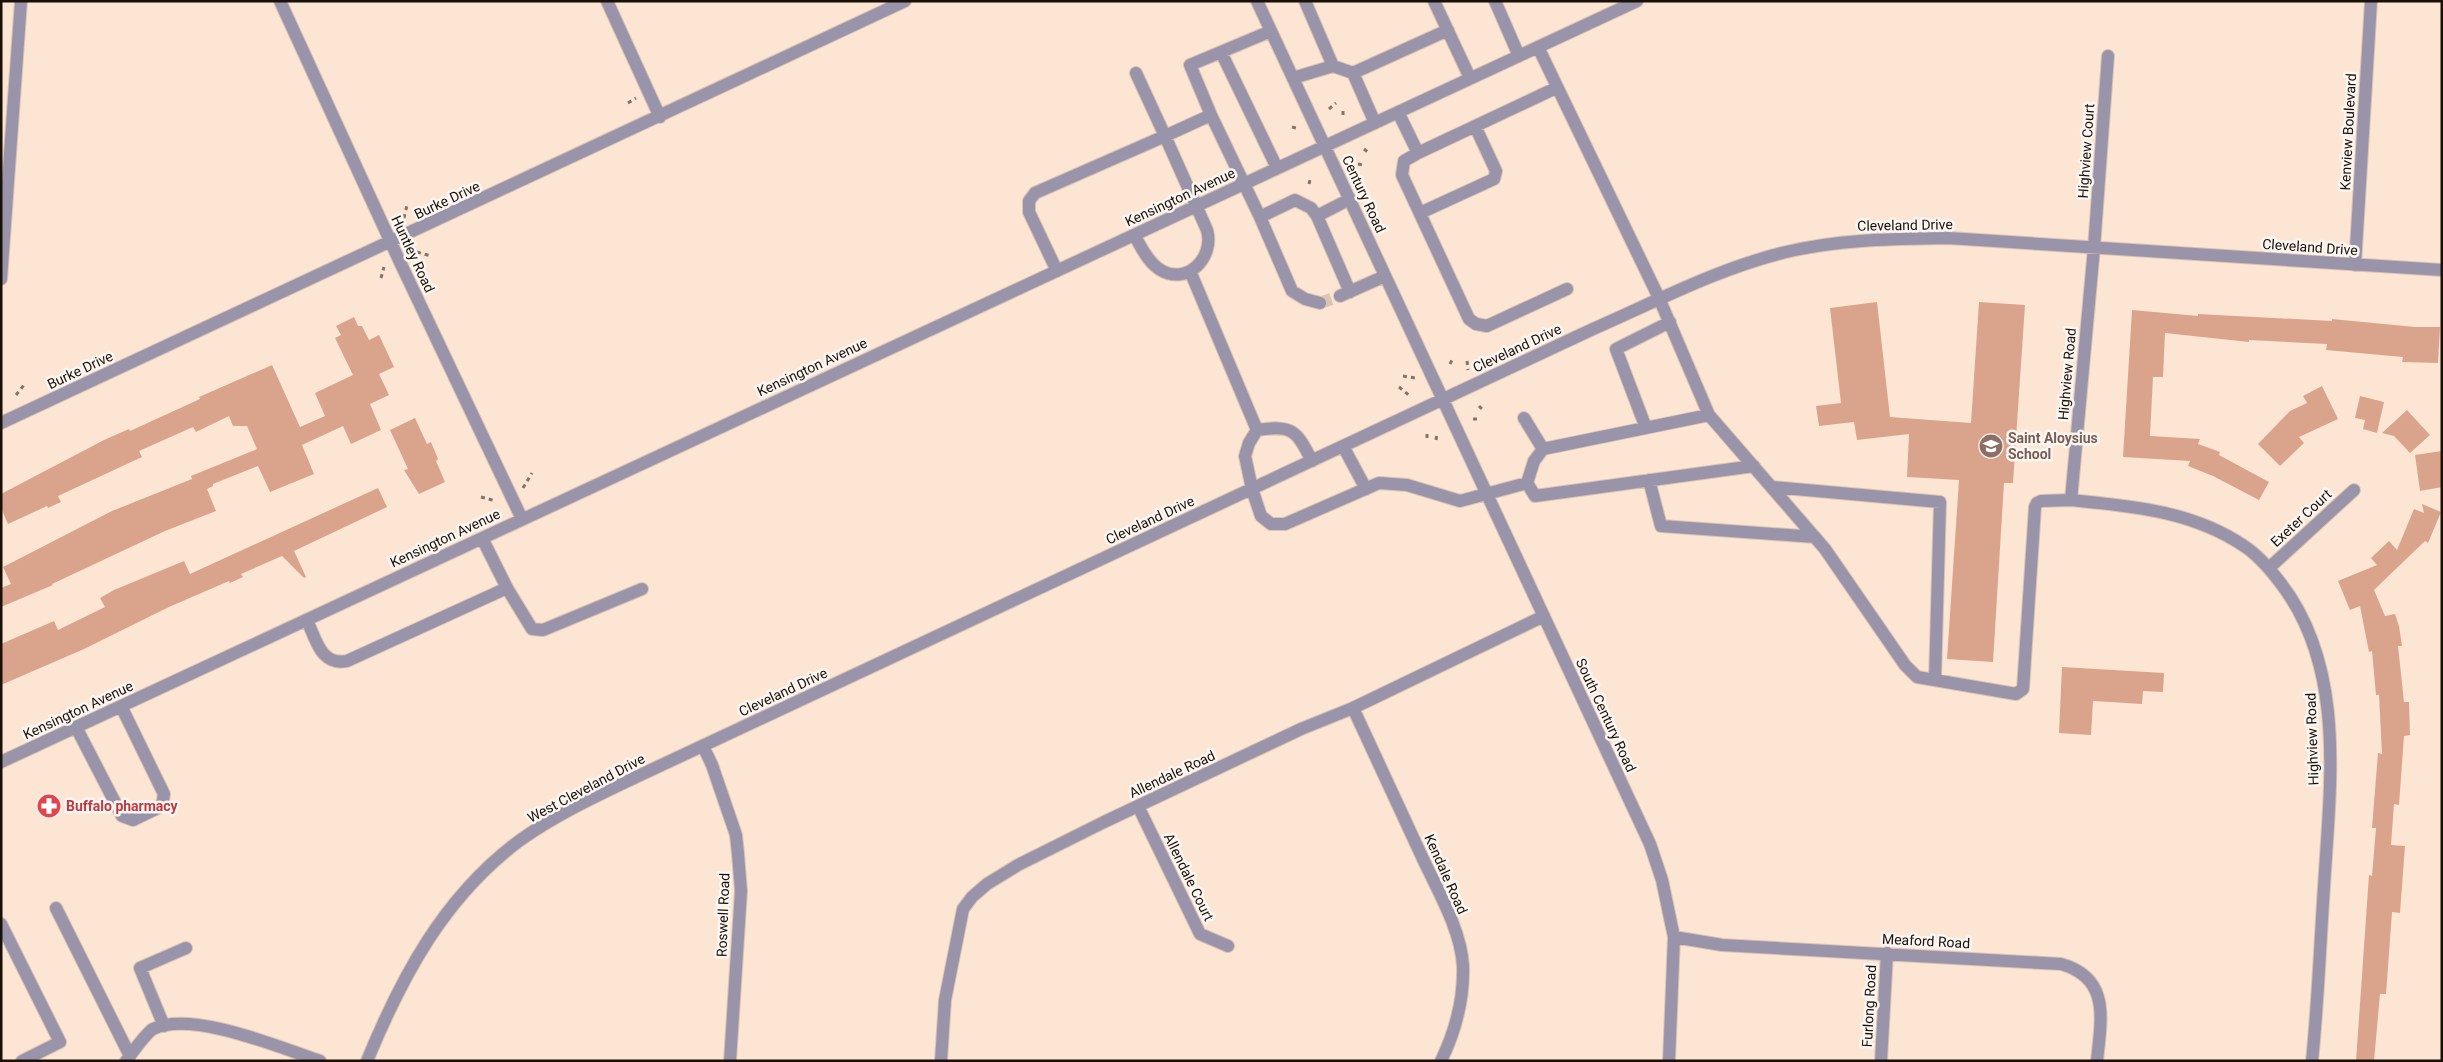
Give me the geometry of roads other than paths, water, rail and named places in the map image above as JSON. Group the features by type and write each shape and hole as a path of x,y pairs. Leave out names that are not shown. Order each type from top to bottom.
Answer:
{"street":[{"path":"1,279 21,1"},
{"name":"Huntley Road","path":"280,1 390,243 522,519"},
{"path":"607,1 660,117"},
{"name":"Burke Drive","path":"1,423 905,1"},
{"path":"1259,4 1272,1"},
{"path":"1305,1 1334,66"},
{"path":"1434,1 1470,78"},
{"path":"1495,1 1519,56"},
{"name":"Kensington Avenue","path":"1,762 1637,1"},
{"name":"Kenview Boulevard","path":"2356,265 2371,1"},
{"name":"Century Road","path":"1259,4 1443,399"},
{"path":"1294,78 1334,66 1353,73 1448,30"},
{"path":"1271,31 1190,65 1242,184 1260,217 1292,291 1305,299 1320,303"},
{"path":"1538,47 1556,88 1660,298 1709,415 1815,537 1905,665 1917,677 2016,694 2021,692 2023,689 2035,507 2037,502 2041,501 2071,500"},
{"path":"1221,52 1277,168"},
{"name":"Highview Court","path":"2094,248 2108,56"},
{"path":"1134,234 1147,258 1158,269 1176,274 1190,271 1204,259 1209,245 1207,230 1136,73"},
{"path":"1353,73 1375,123"},
{"path":"1556,88 1418,153 1404,161 1402,175 1469,319 1476,324 1488,326 1567,289"},
{"path":"1398,112 1418,153"},
{"path":"1056,270 1029,212 1029,201 1035,193 1211,115"},
{"path":"1420,213 1494,179 1496,172 1475,126"},
{"path":"1317,216 1350,199"},
{"path":"1260,217 1295,200 1311,208 1317,216 1345,294 1385,276"},
{"name":"Cleveland Drive","path":"669,761 1660,298 1711,276 1766,257 1833,243 1874,239 1948,238 2442,270"},
{"name":"Highview Road","path":"2094,248 2071,500 2140,507 2178,516 2212,529 2245,546 2269,568 2294,600 2310,630 2320,662 2327,696 2329,806 2312,1061"},
{"path":"1190,271 1257,430"},
{"path":"1646,428 1616,349 1670,322"},
{"name":"South Century Road","path":"1443,399 1650,844 1662,880 1674,937 1669,1061"},
{"path":"1709,415 1543,449 1534,461 1527,483 1535,496 1754,466"},
{"path":"1524,418 1543,449"},
{"path":"1257,430 1275,428 1289,430 1299,436 1312,461"},
{"path":"1257,430 1249,443 1245,456 1261,516 1271,524 1285,524 1380,483 1407,486 1460,501 1527,483"},
{"path":"1343,446 1366,489"},
{"path":"1649,480 1661,526 1815,537"},
{"path":"1772,487 1940,502 1935,680"},
{"name":"Exeter Court","path":"2269,568 2354,490"},
{"path":"482,538 527,625 532,630 538,631 642,589"},
{"path":"307,620 322,654 328,660 338,663 347,661 507,588"},
{"name":"Allendale Road","path":"941,1061 945,1000 963,909 972,897 987,884 1018,865 1138,806 1301,729 1353,708 1544,616"},
{"path":"76,727 122,816 134,820 162,806 164,794 121,706"},
{"name":"Kendale Road","path":"1353,708 1432,878 1460,949 1463,964 1463,988 1460,1012 1453,1036 1441,1061"},
{"name":"Roswell Road","path":"703,746 712,765 736,835 738,854 741,890 730,1061"},
{"name":"West Cleveland Drive","path":"367,1061 412,963 436,925 467,888 513,846 560,815 669,761"},
{"name":"Allendale Court","path":"1138,806 1200,934 1228,946"},
{"path":"56,908 128,1059 152,1029 164,1026 194,1025 226,1030 320,1061"},
{"path":"1,924 60,1042 22,1061"},
{"name":"Meaford Road","path":"1674,937 1722,945 1887,953 2061,964 2072,967 2086,977 2096,989 2101,1003 2097,1061"},
{"path":"164,1026 140,968 186,948"},
{"name":"Furlong Road","path":"1882,1061 1887,953"}],"tunnel":[{"path":"1320,303 1340,296"}],"place":[{"name":"Saint Aloysius School","path":"1991,446"},
{"name":"Buffalo pharmacy","path":"49,806"}]}
